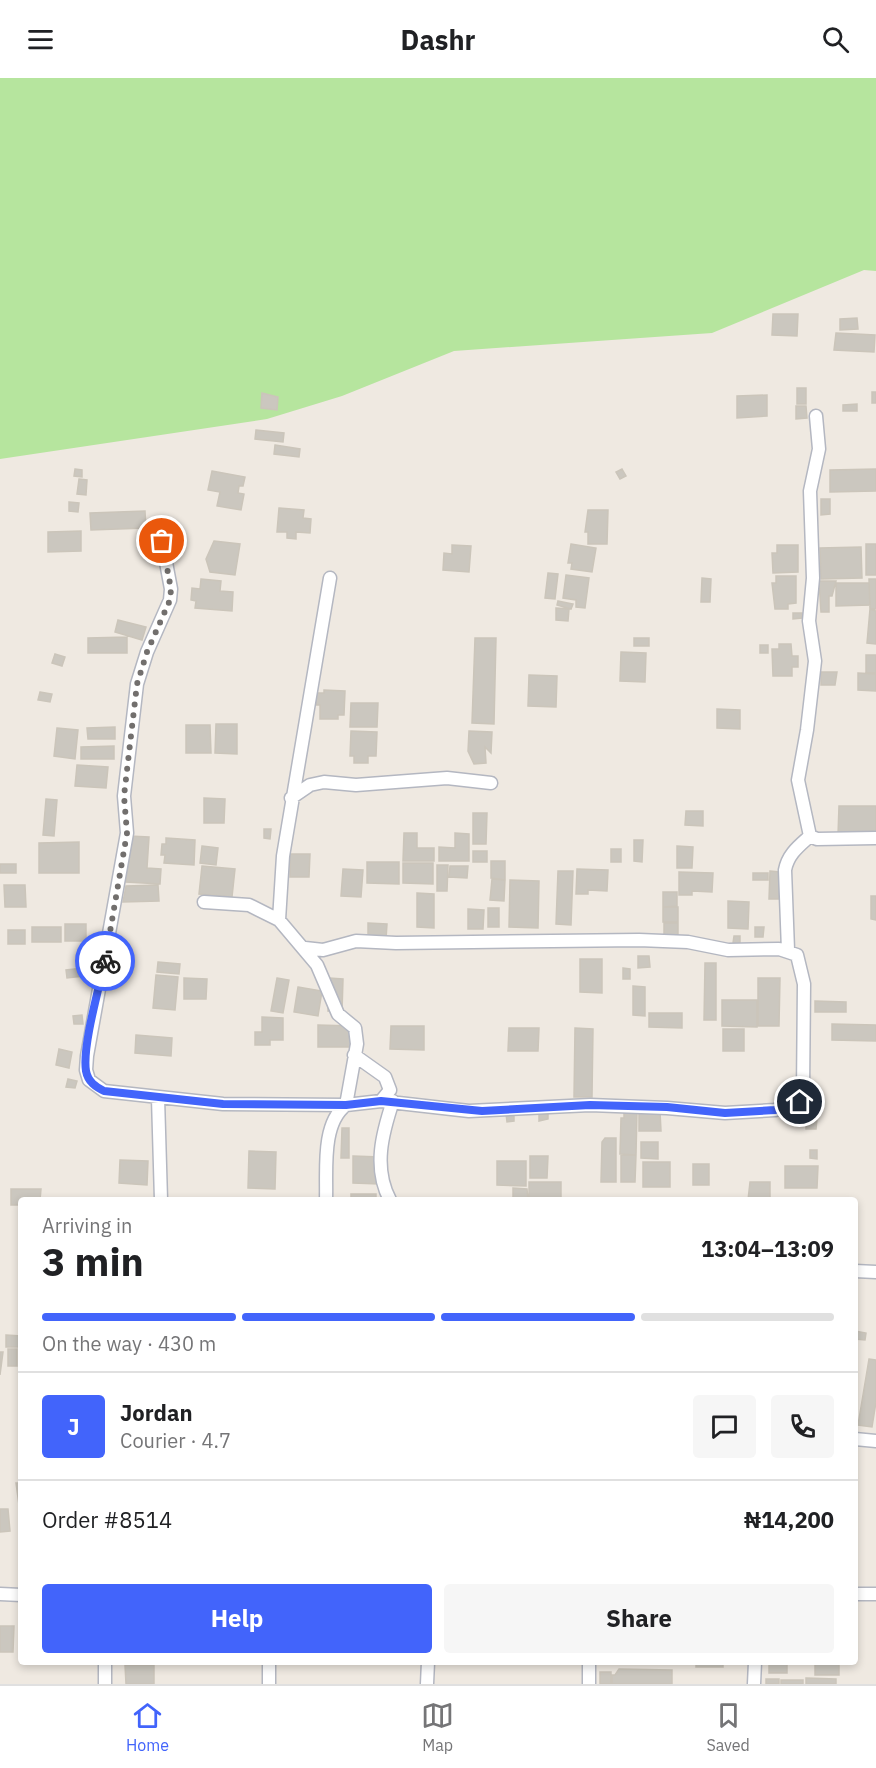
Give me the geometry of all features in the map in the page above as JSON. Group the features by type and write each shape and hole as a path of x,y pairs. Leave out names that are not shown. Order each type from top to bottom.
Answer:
{"street":[{"path":"810,836 798,780 807,730 815,661 809,621 813,578 810,491 819,449 816,416"},
{"path":"162,541 171,589 170,600 147,652 137,684 124,796 127,833 92,1022 86,1070 89,1080 104,1091 223,1104 346,1105 387,1101 459,1110 495,1111 590,1105 667,1107 725,1113 759,1112 789,1107 800,1102 803,1092 804,984 797,955 788,950 728,950 688,942 568,940 408,943 356,941 323,950 304,948"},
{"path":"279,920 282,856 330,578"},
{"path":"291,798 310,785 324,782 356,785 447,778 491,783"},
{"path":"810,836 817,839 876,838"},
{"path":"788,950 785,870 791,855 810,836"},
{"path":"204,902 249,905 279,920 316,965 338,1014 355,1028 354,1055 346,1105 336,1113 333,1121 327,1161 326,1197"},
{"path":"316,965 323,950"},
{"path":"354,1055 385,1077 390,1090 382,1132 380,1160 382,1183 389,1197"},
{"path":"158,1098 161,1197"},
{"path":"858,1271 876,1272"},
{"path":"858,1439 876,1441"},
{"path":"0,1594 18,1595"},
{"path":"858,1594 876,1594"},
{"path":"105,1665 105,1684"},
{"path":"269,1665 269,1684"},
{"path":"427,1684 428,1665"},
{"path":"589,1665 589,1684"},
{"path":"754,1665 754,1684"}],"green space":[{"path":"0,78 876,78 876,271 864,270 712,333 454,351 342,396 267,419 0,459"}],"building":[{"path":"773,314 798,314 797,336 772,335"},
{"path":"857,318 858,329 840,330 840,319"},
{"path":"836,333 875,335 874,352 834,350"},
{"path":"797,388 806,388 806,404 797,404"},
{"path":"872,392 876,392 876,403 872,403"},
{"path":"262,393 278,397 277,410 261,408"},
{"path":"767,395 767,416 737,418 737,396"},
{"path":"857,404 857,411 843,411 843,405"},
{"path":"796,406 806,406 807,418 796,419"},
{"path":"256,430 284,433 283,442 255,439"},
{"path":"275,445 300,449 299,457 274,454"},
{"path":"75,469 82,470 82,477 74,476"},
{"path":"622,469 626,476 620,479 616,472"},
{"path":"876,469 876,491 830,492 830,470"},
{"path":"212,471 245,477 243,486 239,486 238,493 244,494 241,510 217,506 220,492 208,490"},
{"path":"79,479 87,480 86,495 77,494"},
{"path":"821,499 830,499 830,514 821,515"},
{"path":"69,502 79,503 78,512 69,511"},
{"path":"279,508 304,510 303,518 311,519 310,533 296,532 296,539 287,538 287,532 277,532"},
{"path":"588,510 608,510 607,544 588,544 588,532 585,532"},
{"path":"145,511 146,528 91,530 90,513"},
{"path":"81,531 81,551 48,552 48,532"},
{"path":"214,541 240,544 235,575 210,572 206,559"},
{"path":"571,544 596,548 592,572 571,569 572,563 568,563"},
{"path":"866,544 876,544 876,575 866,575"},
{"path":"452,545 471,546 469,572 443,570 444,553 452,554"},
{"path":"777,545 798,545 798,572 773,573 772,553 777,553"},
{"path":"861,547 862,578 821,579 820,548"},
{"path":"548,573 558,574 555,599 545,598"},
{"path":"566,575 589,578 585,608 576,607 576,600 563,598"},
{"path":"776,576 796,576 796,603 788,604 788,609 775,609 772,583 776,583"},
{"path":"702,578 711,579 710,602 701,602"},
{"path":"201,579 221,581 220,591 233,592 232,611 195,608 196,601 191,600 192,588 200,589"},
{"path":"869,579 876,579 876,609 870,609"},
{"path":"819,581 836,581 832,596 829,596 829,612 821,612"},
{"path":"836,583 869,583 870,605 836,606"},
{"path":"558,601 573,604 571,609 557,605"},
{"path":"556,608 569,609 568,621 556,620"},
{"path":"870,609 876,611 876,644 867,643"},
{"path":"793,613 802,613 802,618 793,619"},
{"path":"118,620 146,627 142,640 115,632"},
{"path":"127,637 127,653 88,653 88,638"},
{"path":"475,638 496,638 494,724 472,723"},
{"path":"634,638 649,638 649,646 634,646"},
{"path":"779,644 791,644 792,656 798,656 798,667 792,667 792,676 773,676 772,649 779,649"},
{"path":"760,645 768,645 768,653 760,653"},
{"path":"621,652 646,653 645,682 620,681"},
{"path":"55,654 65,657 62,666 52,663"},
{"path":"866,655 876,655 876,673 866,673"},
{"path":"821,672 837,672 835,685 821,685"},
{"path":"858,673 876,674 876,691 858,690"},
{"path":"529,675 557,676 556,707 528,706"},
{"path":"324,690 345,691 344,715 338,715 338,719 320,719 320,705 316,705 316,693 324,693"},
{"path":"40,692 52,694 50,702 38,700"},
{"path":"351,703 378,703 377,727 350,727"},
{"path":"717,709 740,710 740,729 717,728"},
{"path":"216,724 237,724 237,754 215,753"},
{"path":"186,725 210,725 211,753 186,753"},
{"path":"115,727 115,739 88,739 87,728"},
{"path":"57,728 78,730 75,759 54,756"},
{"path":"351,731 377,732 376,756 368,756 368,763 354,763 354,756 350,756"},
{"path":"469,731 492,732 491,753 485,747 486,763 474,764 468,751"},
{"path":"114,746 114,759 81,759 81,747"},
{"path":"77,765 108,767 106,788 75,786"},
{"path":"204,798 225,799 224,823 204,823"},
{"path":"46,799 57,800 54,836 43,835"},
{"path":"839,806 876,806 876,836 838,835"},
{"path":"686,811 703,811 703,826 685,825"},
{"path":"473,813 487,813 486,844 473,844"},
{"path":"264,829 271,829 270,839 264,838"},
{"path":"404,833 417,833 417,848 434,848 434,861 403,861"},
{"path":"455,833 469,834 469,861 439,861 439,847 455,848"},
{"path":"129,836 149,837 147,868 161,869 160,884 126,882"},
{"path":"166,838 195,840 194,865 164,863 165,855 161,855 162,844 166,844"},
{"path":"634,840 643,840 642,862 634,861"},
{"path":"79,842 79,873 39,873 39,843"},
{"path":"202,846 218,848 216,865 200,863"},
{"path":"677,846 693,847 692,868 677,868"},
{"path":"611,849 621,849 621,862 611,862"},
{"path":"473,851 487,851 487,862 473,862"},
{"path":"290,854 310,854 309,877 290,877"},
{"path":"491,861 505,861 505,880 491,878"},
{"path":"367,862 399,862 399,884 367,883"},
{"path":"403,863 433,863 433,884 403,883"},
{"path":"0,864 16,864 16,873 0,873"},
{"path":"437,865 448,865 447,891 437,891"},
{"path":"202,866 235,869 232,897 199,894"},
{"path":"450,866 468,866 467,878 449,877"},
{"path":"343,869 363,870 361,897 341,896"},
{"path":"577,869 608,870 607,891 588,890 588,894 576,894"},
{"path":"558,871 573,871 571,925 556,924"},
{"path":"770,871 780,872 779,899 769,899"},
{"path":"679,872 713,873 712,892 692,891 692,895 679,895"},
{"path":"753,873 768,873 768,880 753,880"},
{"path":"492,879 505,880 504,901 490,900"},
{"path":"510,880 539,881 538,928 509,927"},
{"path":"4,885 25,885 26,907 5,907"},
{"path":"158,885 159,901 123,902 126,886"},
{"path":"663,892 677,892 677,906 663,907"},
{"path":"417,893 434,894 434,928 417,927"},
{"path":"871,896 876,896 876,920 871,919"},
{"path":"728,901 749,902 748,929 728,928"},
{"path":"663,907 678,907 678,922 663,922"},
{"path":"488,908 499,908 499,927 488,927"},
{"path":"468,909 484,910 483,929 468,929"},
{"path":"368,923 387,924 386,939 368,938"},
{"path":"664,923 678,923 678,937 664,938"},
{"path":"65,924 86,924 86,941 65,941"},
{"path":"32,927 61,927 61,942 32,942"},
{"path":"755,927 764,927 763,937 755,937"},
{"path":"8,930 25,930 25,944 8,944"},
{"path":"734,936 740,936 740,943 733,943"},
{"path":"638,956 649,956 650,967 638,968"},
{"path":"580,959 602,959 602,993 580,992"},
{"path":"158,962 180,964 179,974 157,972"},
{"path":"705,963 716,963 716,1020 704,1020"},
{"path":"83,968 84,976 67,978 66,970"},
{"path":"623,968 630,969 630,979 623,979"},
{"path":"156,975 178,977 175,1010 153,1008"},
{"path":"184,978 207,979 206,999 184,999"},
{"path":"277,978 289,980 283,1013 271,1011"},
{"path":"329,978 343,979 342,1012 328,1011"},
{"path":"758,978 780,978 779,1026 758,1026"},
{"path":"633,986 645,987 645,1016 633,1015"},
{"path":"298,987 322,991 318,1016 294,1012"},
{"path":"722,1000 757,1000 757,1027 722,1026"},
{"path":"815,1001 846,1002 846,1012 815,1012"},
{"path":"649,1013 682,1013 682,1028 649,1027"},
{"path":"82,1015 83,1024 74,1024 73,1016"},
{"path":"262,1017 283,1018 283,1040 270,1040 270,1045 255,1045 255,1032 262,1032"},
{"path":"832,1024 876,1025 876,1041 832,1040"},
{"path":"318,1025 352,1026 352,1047 318,1047"},
{"path":"391,1026 424,1026 424,1050 390,1049"},
{"path":"509,1028 539,1028 538,1051 508,1051"},
{"path":"575,1028 593,1029 592,1097 574,1097"},
{"path":"723,1029 744,1029 744,1051 723,1051"},
{"path":"136,1035 172,1038 171,1056 135,1053"},
{"path":"59,1049 72,1052 69,1068 56,1065"},
{"path":"68,1079 77,1081 75,1088 66,1087"},
{"path":"539,1110 548,1110 548,1119 539,1121"},
{"path":"624,1111 637,1111 636,1155 620,1154 621,1118 624,1118"},
{"path":"660,1111 661,1131 639,1131 639,1112"},
{"path":"514,1113 514,1121 507,1122 506,1114"},
{"path":"806,1119 817,1119 816,1129 806,1129"},
{"path":"342,1128 349,1128 349,1158 341,1158"},
{"path":"605,1138 616,1138 616,1182 601,1182 602,1142"},
{"path":"641,1142 658,1142 658,1159 641,1158"},
{"path":"810,1150 817,1150 817,1159 810,1158"},
{"path":"249,1151 276,1152 275,1189 248,1188"},
{"path":"621,1155 636,1155 635,1182 621,1182"},
{"path":"353,1156 380,1157 379,1184 353,1183"},
{"path":"530,1156 548,1156 547,1178 530,1178"},
{"path":"120,1160 148,1161 147,1185 119,1183"},
{"path":"497,1161 526,1161 526,1186 497,1185"},
{"path":"643,1162 670,1162 670,1187 643,1187"},
{"path":"693,1164 709,1164 709,1185 693,1185"},
{"path":"785,1166 818,1166 817,1188 785,1188"},
{"path":"529,1182 561,1182 561,1197 529,1197"},
{"path":"750,1182 770,1182 770,1197 748,1197"},
{"path":"513,1188 527,1189 528,1197 513,1197"},
{"path":"11,1189 41,1189 40,1197 18,1197 18,1205 11,1205"},
{"path":"351,1194 376,1194 376,1197 351,1197"},
{"path":"858,1332 866,1333 865,1340 858,1339"},
{"path":"6,1335 18,1336 18,1347 6,1347"},
{"path":"8,1349 17,1349 17,1366 8,1366"},
{"path":"0,1352 3,1352 0,1375"},
{"path":"869,1359 876,1360 876,1402 872,1427 858,1425"},
{"path":"0,1509 8,1509 10,1531 0,1532"},
{"path":"0,1626 14,1626 13,1652 0,1652"},
{"path":"125,1665 154,1665 154,1684 126,1684"},
{"path":"696,1665 723,1665 723,1667 696,1667"},
{"path":"769,1665 787,1665 787,1673 769,1673"},
{"path":"815,1665 839,1665 839,1675 815,1675"},
{"path":"619,1669 672,1670 672,1684 612,1684 612,1675 615,1675"},
{"path":"600,1672 611,1672 611,1684 600,1684"},
{"path":"806,1678 836,1679 836,1684 806,1684"},
{"path":"766,1679 779,1679 779,1684 766,1684"},
{"path":"781,1680 803,1680 803,1684 781,1684"}],"way so far":[{"path":"105,961 112,909 127,833 124,796 126,764 137,684 147,652 170,600 171,589 162,541"}],"route":[{"path":"105,961 92,1022 86,1070 89,1080 96,1087 126,1096 223,1104 346,1105 393,1101 470,1111 590,1105 667,1107 725,1113 775,1110 800,1102"}]}
